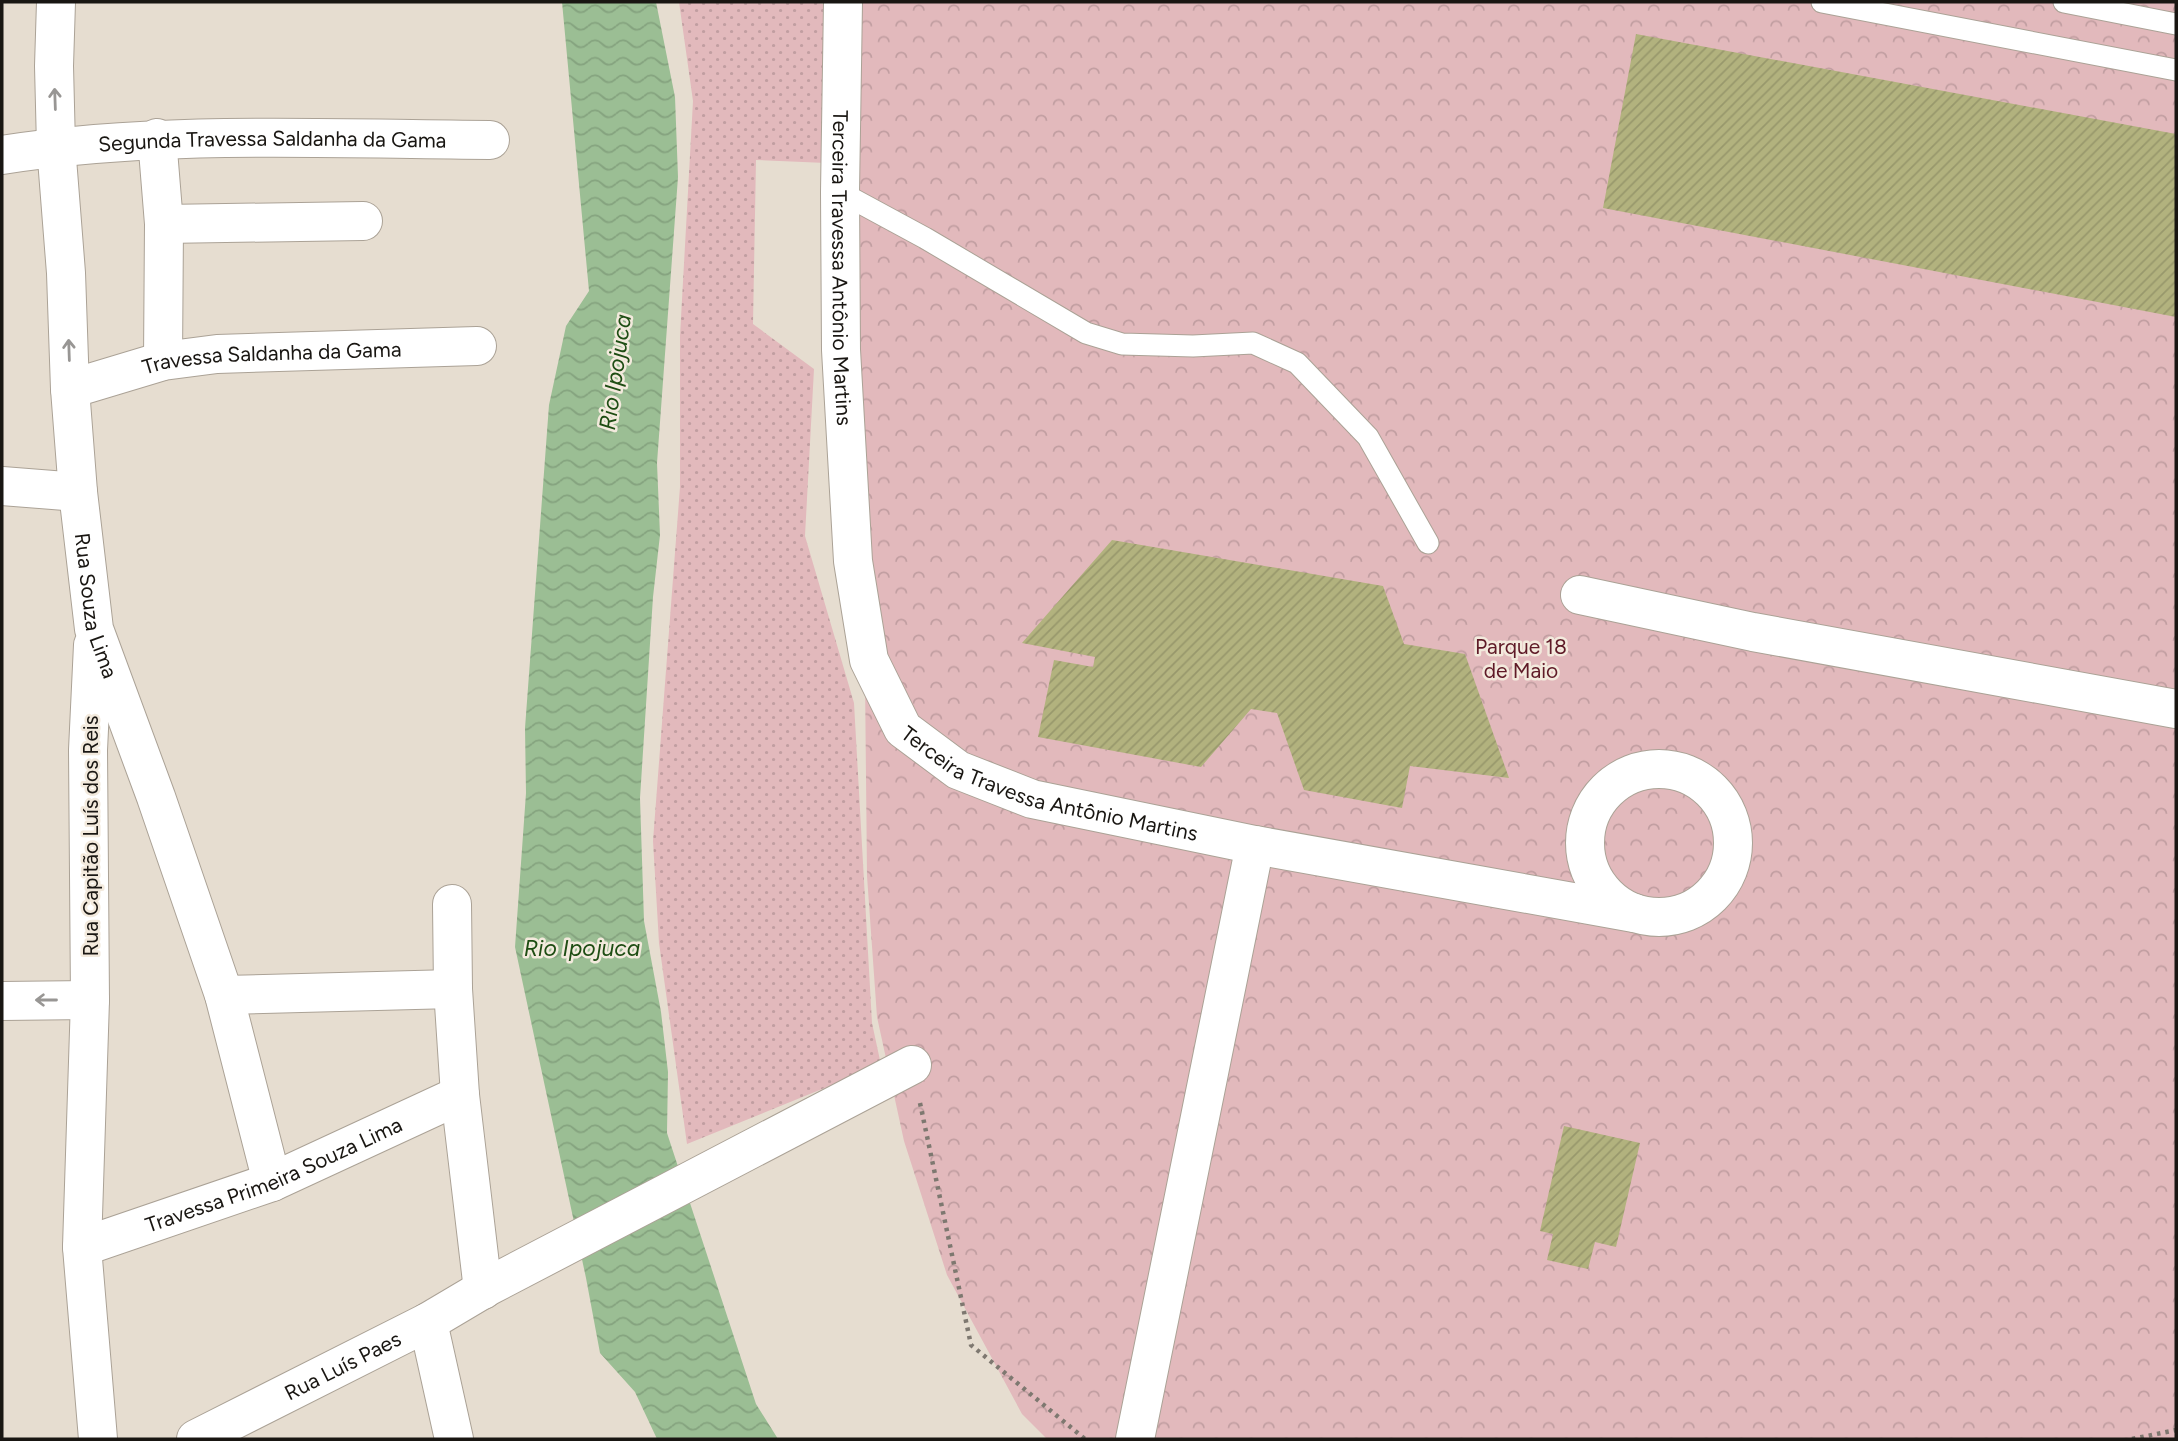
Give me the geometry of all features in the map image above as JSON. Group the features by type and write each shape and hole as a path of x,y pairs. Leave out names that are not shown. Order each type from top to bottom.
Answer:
{"street":[{"name":"Rua Souza Lima","path":"56,2 54,66 70,389 78,492 94,629 156,797 224,995 272,1182"},
{"name":"Terceira Travessa Antônio Martins","path":"843,2 841,350 853,561 869,660 902,729 958,771 1032,799 1255,845 1634,913"},
{"name":"Segunda Travessa Saldanha da Gama","path":"2,155 57,146 157,138 489,140"},
{"path":"157,138 164,224 163,361"},
{"path":"164,224 363,221"},
{"name":"Travessa Saldanha da Gama","path":"70,389 163,361 257,351 477,346"},
{"path":"2,486 78,492"},
{"path":"1580,595 1753,632 2176,709"},
{"name":"Rua Capitão Luís dos Reis","path":"94,629 88,750 90,1000 82,1247 98,1439"},
{"path":"1135,1439 1255,845"},
{"path":"452,904 453,989 460,1095 485,1288"},
{"path":"224,995 453,989"},
{"path":"2,1000 90,1000"},
{"name":"Rua Luís Paes","path":"196,1439 428,1322 485,1288 912,1065"},
{"name":"Travessa Primeira Souza Lima","path":"82,1247 272,1182 460,1095"},
{"path":"428,1322 454,1439"}],"lane":[{"path":"1822,2 2176,70"},
{"path":"2064,2 2176,24"},
{"path":"840,192 926,237 1086,333 1122,344 1193,346 1253,343 1297,363 1368,437 1428,543"}],"path":[{"path":"912,1065 971,1345 1085,1439"},
{"path":"2132,1439 2176,1430"}],"green space":[{"path":"679,2 811,2 830,5 826,163 756,160 753,324 814,369 805,536 854,703 872,1023 881,1065 687,1144 659,943 653,841 680,487 680,336 693,101"},
{"name":"Parque 18 de Maio","path":"861,2 2176,2 2176,1439 1047,1439 1022,1414 947,1275 904,1141 877,1017 867,876 864,580 856,410"}],"water":[{"name":"Rio Ipojuca","path":"562,2 656,2 675,97 678,177 657,463 660,535 653,597 640,798 644,921 661,1012 668,1072 667,1133 756,1404 778,1439 657,1439 635,1392 600,1353 515,947 526,793 525,728 549,405 566,326 589,291"}],"building":[{"path":"1636,34 2176,134 2176,317 1603,208"},
{"path":"1112,540 1383,586 1404,644 1465,654 1509,778 1410,766 1402,808 1304,790 1277,713 1251,709 1201,767 1038,737 1054,660 1093,667 1095,657 1022,643"},
{"path":"1564,1126 1640,1143 1616,1247 1595,1242 1588,1269 1547,1260 1553,1234 1540,1231"}]}
